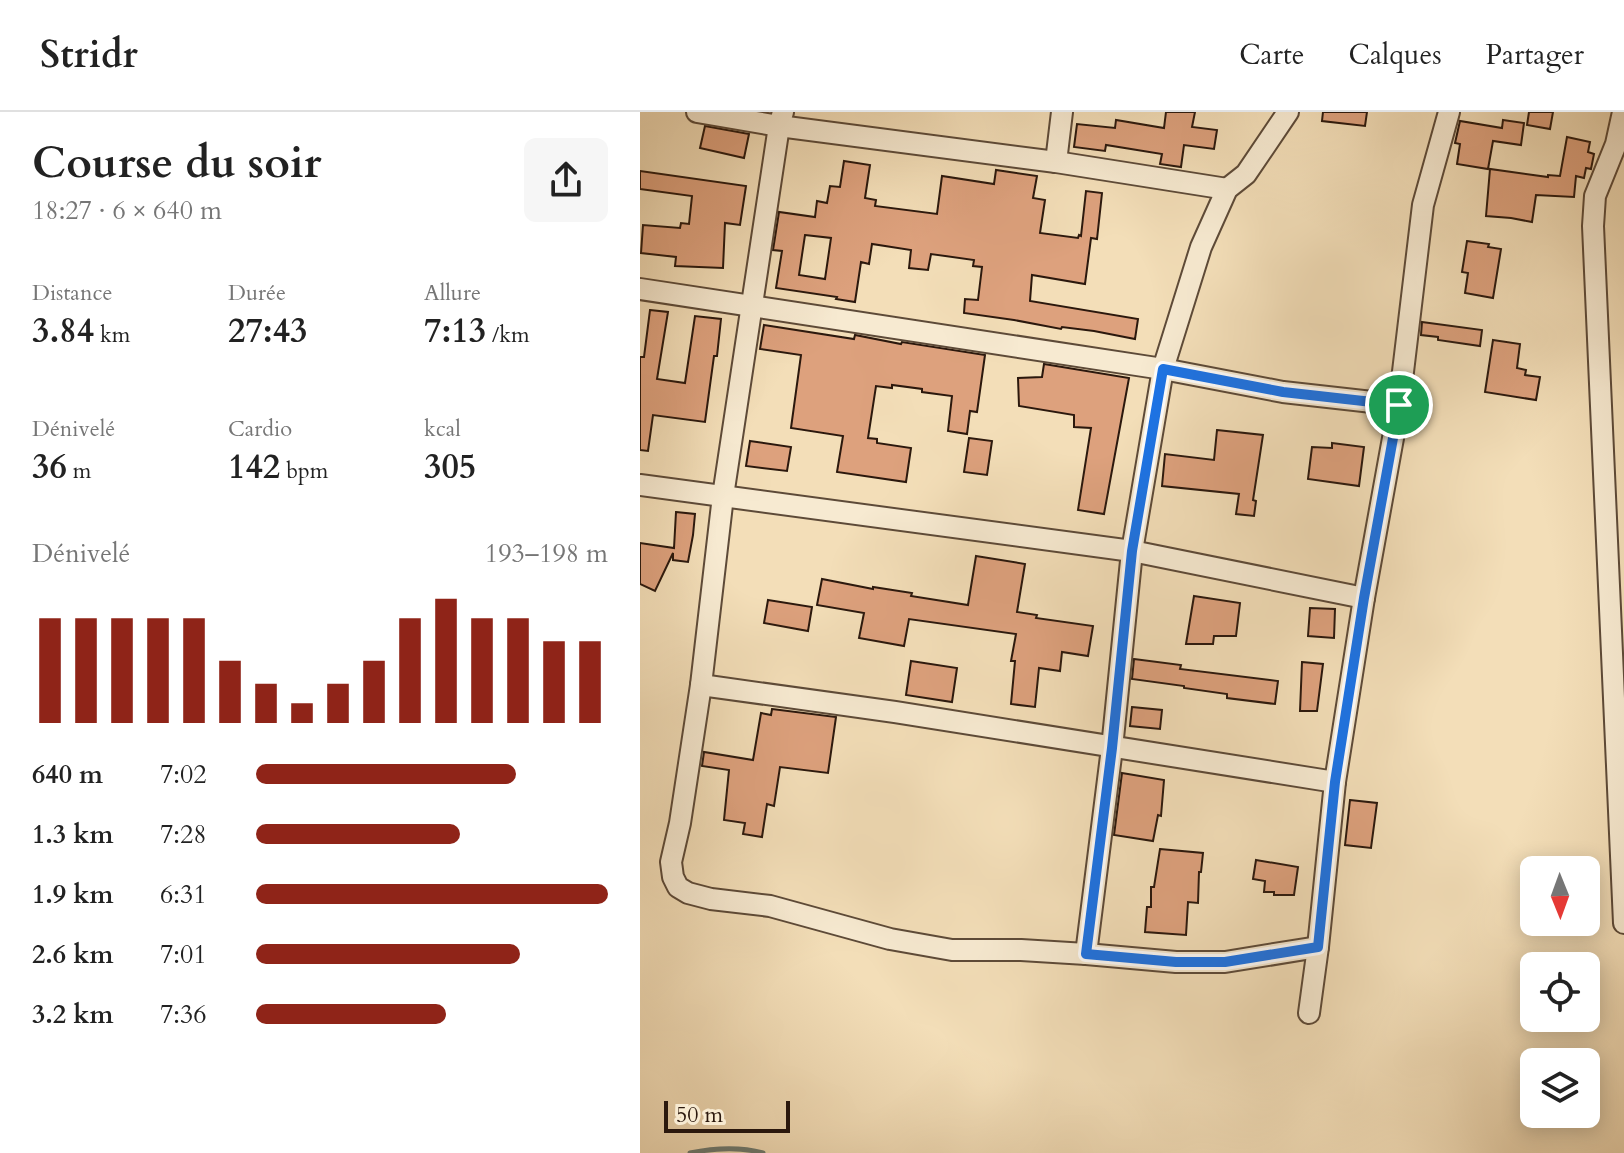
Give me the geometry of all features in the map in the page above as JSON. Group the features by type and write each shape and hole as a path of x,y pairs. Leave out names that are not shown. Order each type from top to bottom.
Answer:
{"street":[{"path":"697,112 781,119 1227,189"},
{"path":"1056,162 1062,112"},
{"path":"1086,954 1112,748 1132,551 1163,369 1201,247 1227,189 1246,174 1288,112"},
{"path":"1309,1013 1335,782 1399,405 1423,205 1449,112"},
{"path":"1623,112 1616,144 1595,196 1593,226 1624,923"},
{"path":"781,119 723,496 701,685 671,862 678,887 711,899 770,906 890,939 952,950 1021,950 1176,962 1225,962 1318,947"},
{"path":"640,289 1163,369 1283,392 1399,405"},
{"path":"640,485 1132,551 1364,598"},
{"path":"701,685 895,712 1335,782"}],"building":[{"path":"1166,112 1195,112 1192,127 1217,130 1214,149 1184,145 1181,167 1160,164 1162,154 1106,145 1105,151 1074,147 1077,124 1115,128 1116,120 1164,128"},
{"path":"1323,112 1367,112 1365,126 1322,121"},
{"path":"1529,112 1553,112 1550,129 1527,125"},
{"path":"1503,120 1524,123 1521,145 1493,141 1488,169 1457,164 1460,144 1455,143 1460,121 1502,128"},
{"path":"705,126 749,134 744,158 700,148"},
{"path":"1567,137 1590,142 1588,152 1594,154 1591,169 1586,168 1584,178 1576,176 1574,197 1536,195 1532,222 1486,216 1490,169 1560,176"},
{"path":"844,161 870,165 865,198 876,200 875,206 937,214 942,176 994,184 996,170 1037,176 1033,198 1045,200 1040,233 1078,238 1081,236 1086,191 1102,193 1097,239 1091,238 1085,284 1032,275 1030,301 1138,319 1135,339 964,313 965,299 978,300 982,267 973,266 974,260 931,254 928,270 909,268 911,250 872,244 869,264 861,262 855,302 776,288 782,251 773,250 779,212 815,217 817,201 827,203 830,186 840,187","holes":["805,235 831,238 825,279 799,275"]},
{"path":"640,171 746,186 740,225 725,223 723,268 675,266 676,257 641,253 643,225 680,228 681,223 689,224 692,196 640,189"},
{"path":"1467,241 1501,249 1493,298 1465,293 1468,273 1462,272"},
{"path":"650,310 668,312 657,379 685,383 695,316 721,319 705,422 653,415 648,451 640,450 640,357 644,357"},
{"path":"1422,322 1482,330 1480,346 1421,335"},
{"path":"764,325 985,355 977,412 970,411 967,434 948,431 952,396 892,385 892,388 876,386 868,438 877,439 877,443 911,448 906,482 837,472 843,436 791,428 801,355 760,349"},
{"path":"1493,340 1520,344 1517,368 1526,370 1525,375 1540,377 1536,400 1485,392"},
{"path":"1044,364 1129,378 1104,514 1078,510 1091,428 1074,427 1074,415 1019,406 1018,378 1042,377"},
{"path":"1217,430 1263,435 1253,500 1256,501 1254,516 1236,514 1239,494 1162,486 1165,454 1214,460"},
{"path":"969,438 992,441 987,475 964,472"},
{"path":"750,441 791,447 787,471 746,466"},
{"path":"1332,443 1364,447 1359,486 1308,479 1312,447 1332,448"},
{"path":"676,512 695,514 688,562 673,560 673,553 655,591 640,584 640,543 674,548"},
{"path":"976,556 1025,564 1017,612 1037,615 1036,618 1093,626 1088,656 1062,652 1060,671 1039,668 1035,707 1011,704 1015,661 1011,661 1016,634 909,619 904,646 859,638 864,613 817,605 822,579 968,605"},
{"path":"1194,596 1240,603 1236,636 1214,636 1213,644 1186,644"},
{"path":"768,600 812,607 808,631 764,623"},
{"path":"1310,608 1335,609 1334,638 1308,636"},
{"path":"1134,659 1181,665 1180,669 1278,681 1275,704 1132,679"},
{"path":"911,661 957,668 952,702 906,695"},
{"path":"1302,662 1323,664 1317,711 1300,711"},
{"path":"1132,707 1162,710 1160,729 1130,726"},
{"path":"772,709 836,717 828,773 780,767 774,806 767,804 762,837 743,834 745,823 724,820 729,770 702,766 704,752 753,760 761,713 771,715"},
{"path":"1122,773 1164,780 1161,816 1158,815 1153,841 1114,835"},
{"path":"1350,800 1377,803 1371,848 1345,845"},
{"path":"1160,849 1203,853 1198,903 1188,902 1186,935 1145,932 1147,907 1151,907 1151,887 1154,887"},
{"path":"1256,860 1298,867 1294,895 1264,892 1265,881 1253,879"}],"waterway":[{"path":"690,1153 726,1148 763,1153"}],"route":[{"path":"1163,369 1283,392 1399,405 1335,782 1318,947 1225,962 1176,962 1086,954 1112,748 1132,551 1163,369"}]}
